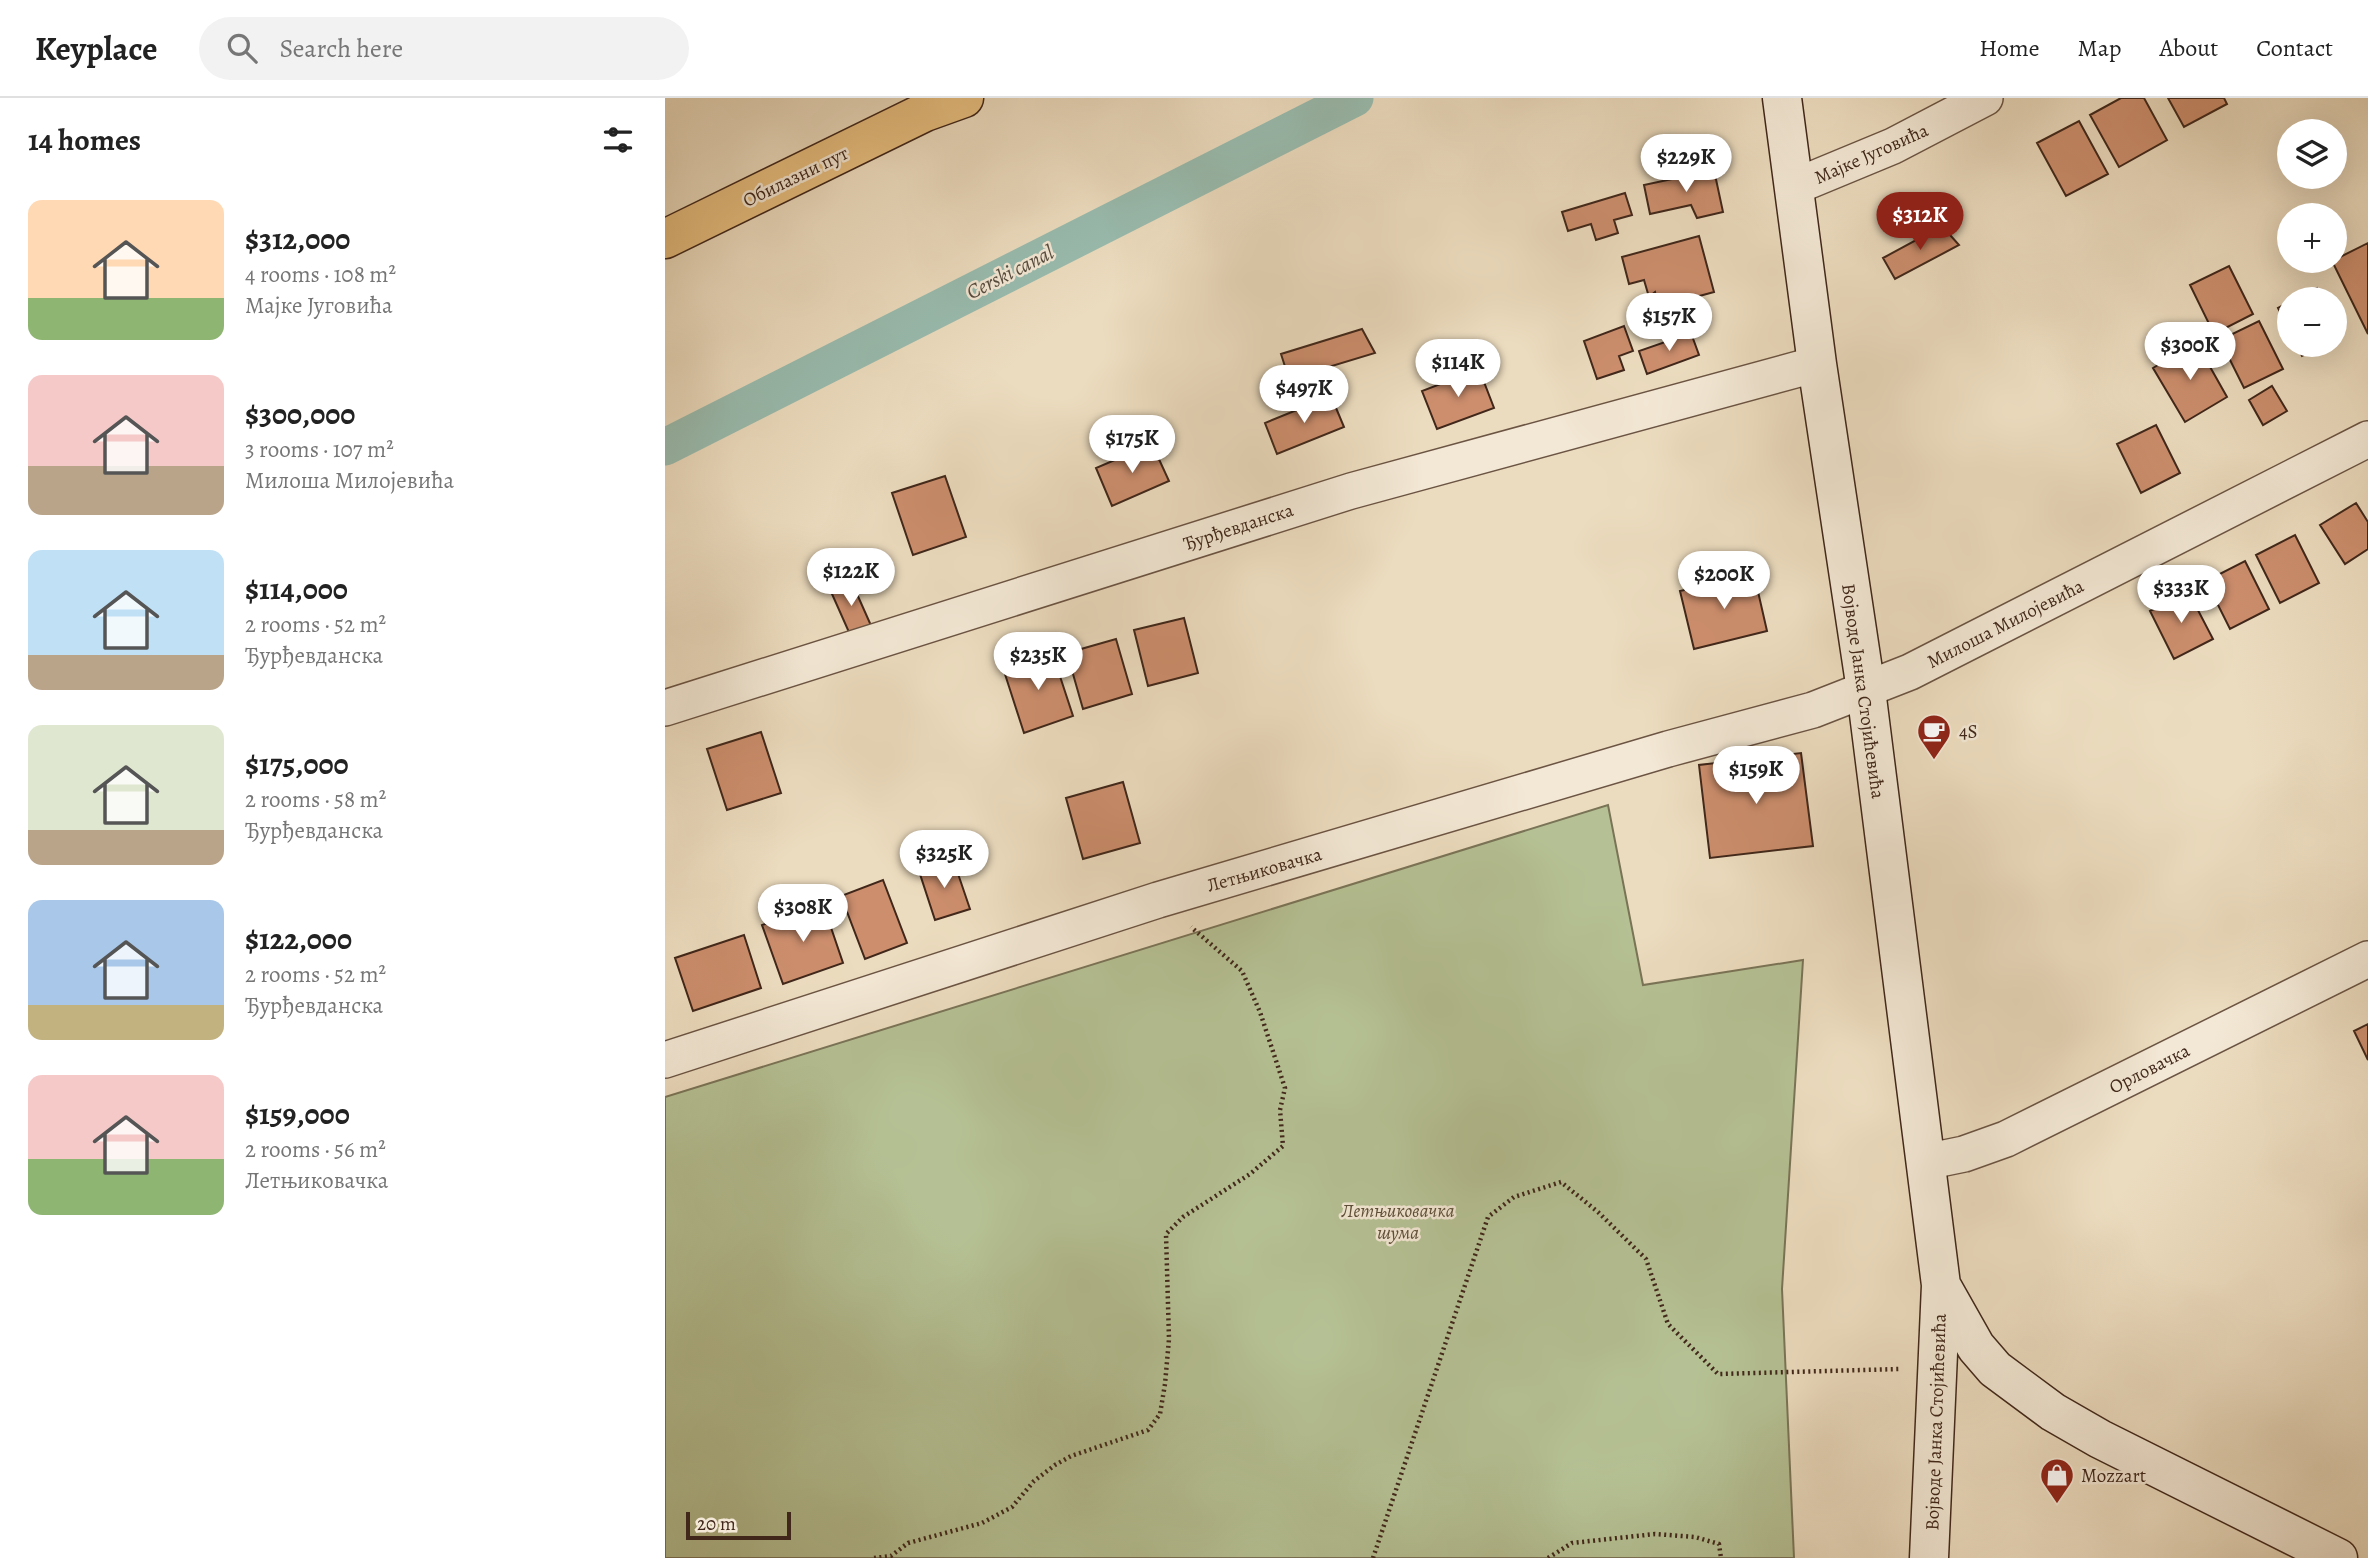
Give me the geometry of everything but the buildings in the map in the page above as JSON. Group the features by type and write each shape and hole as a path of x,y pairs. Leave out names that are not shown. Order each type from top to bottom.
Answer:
{"main road":[{"name":"Обилазни пут","path":"665,239 936,105 964,98"}],"street":[{"name":"Војводе Јанка Стојићевића","path":"1782,98 1817,364 1866,690 1941,1285 1929,1558"},
{"name":"Мајке Југовића","path":"1794,187 1893,146 1985,98"},
{"name":"Ђурђевданска","path":"665,708 1351,491 1817,364"},
{"name":"Милоша Милојевића","path":"1866,690 1910,672 2368,439"},
{"name":"Летњиковачка","path":"665,1060 1158,900 1668,749 1813,710 1866,690"},
{"name":"Орловачка","path":"1925,1162 1964,1154 2006,1139 2368,959"},
{"name":"Војводе Јанка Стојићевића","path":"1941,1285 1970,1337 1995,1369 2053,1412 2100,1440 2338,1558"}],"path":[{"path":"874,1558 891,1556 908,1543 982,1523 1012,1507 1034,1481 1055,1465 1111,1441 1148,1430 1160,1414 1167,1362 1169,1339 1166,1234 1183,1217 1250,1174 1283,1146 1280,1110 1285,1088 1260,1012 1241,971 1158,900"},
{"path":"1373,1558 1488,1217 1514,1197 1560,1182 1598,1212 1646,1259 1668,1324 1718,1374 1901,1369"},
{"path":"1548,1558 1572,1543 1655,1534 1695,1537 1719,1544 1721,1558"}],"green space":[{"name":"Летњиковачка шума","path":"1608,805 1643,985 1803,960 1782,1289 1794,1558 665,1558 665,1097"}],"waterway":[{"name":"Cerski canal","path":"665,447 1355,98"}],"place":[{"name":"4S","path":"1934,761"},
{"name":"Mozzart","path":"2057,1505"}]}
